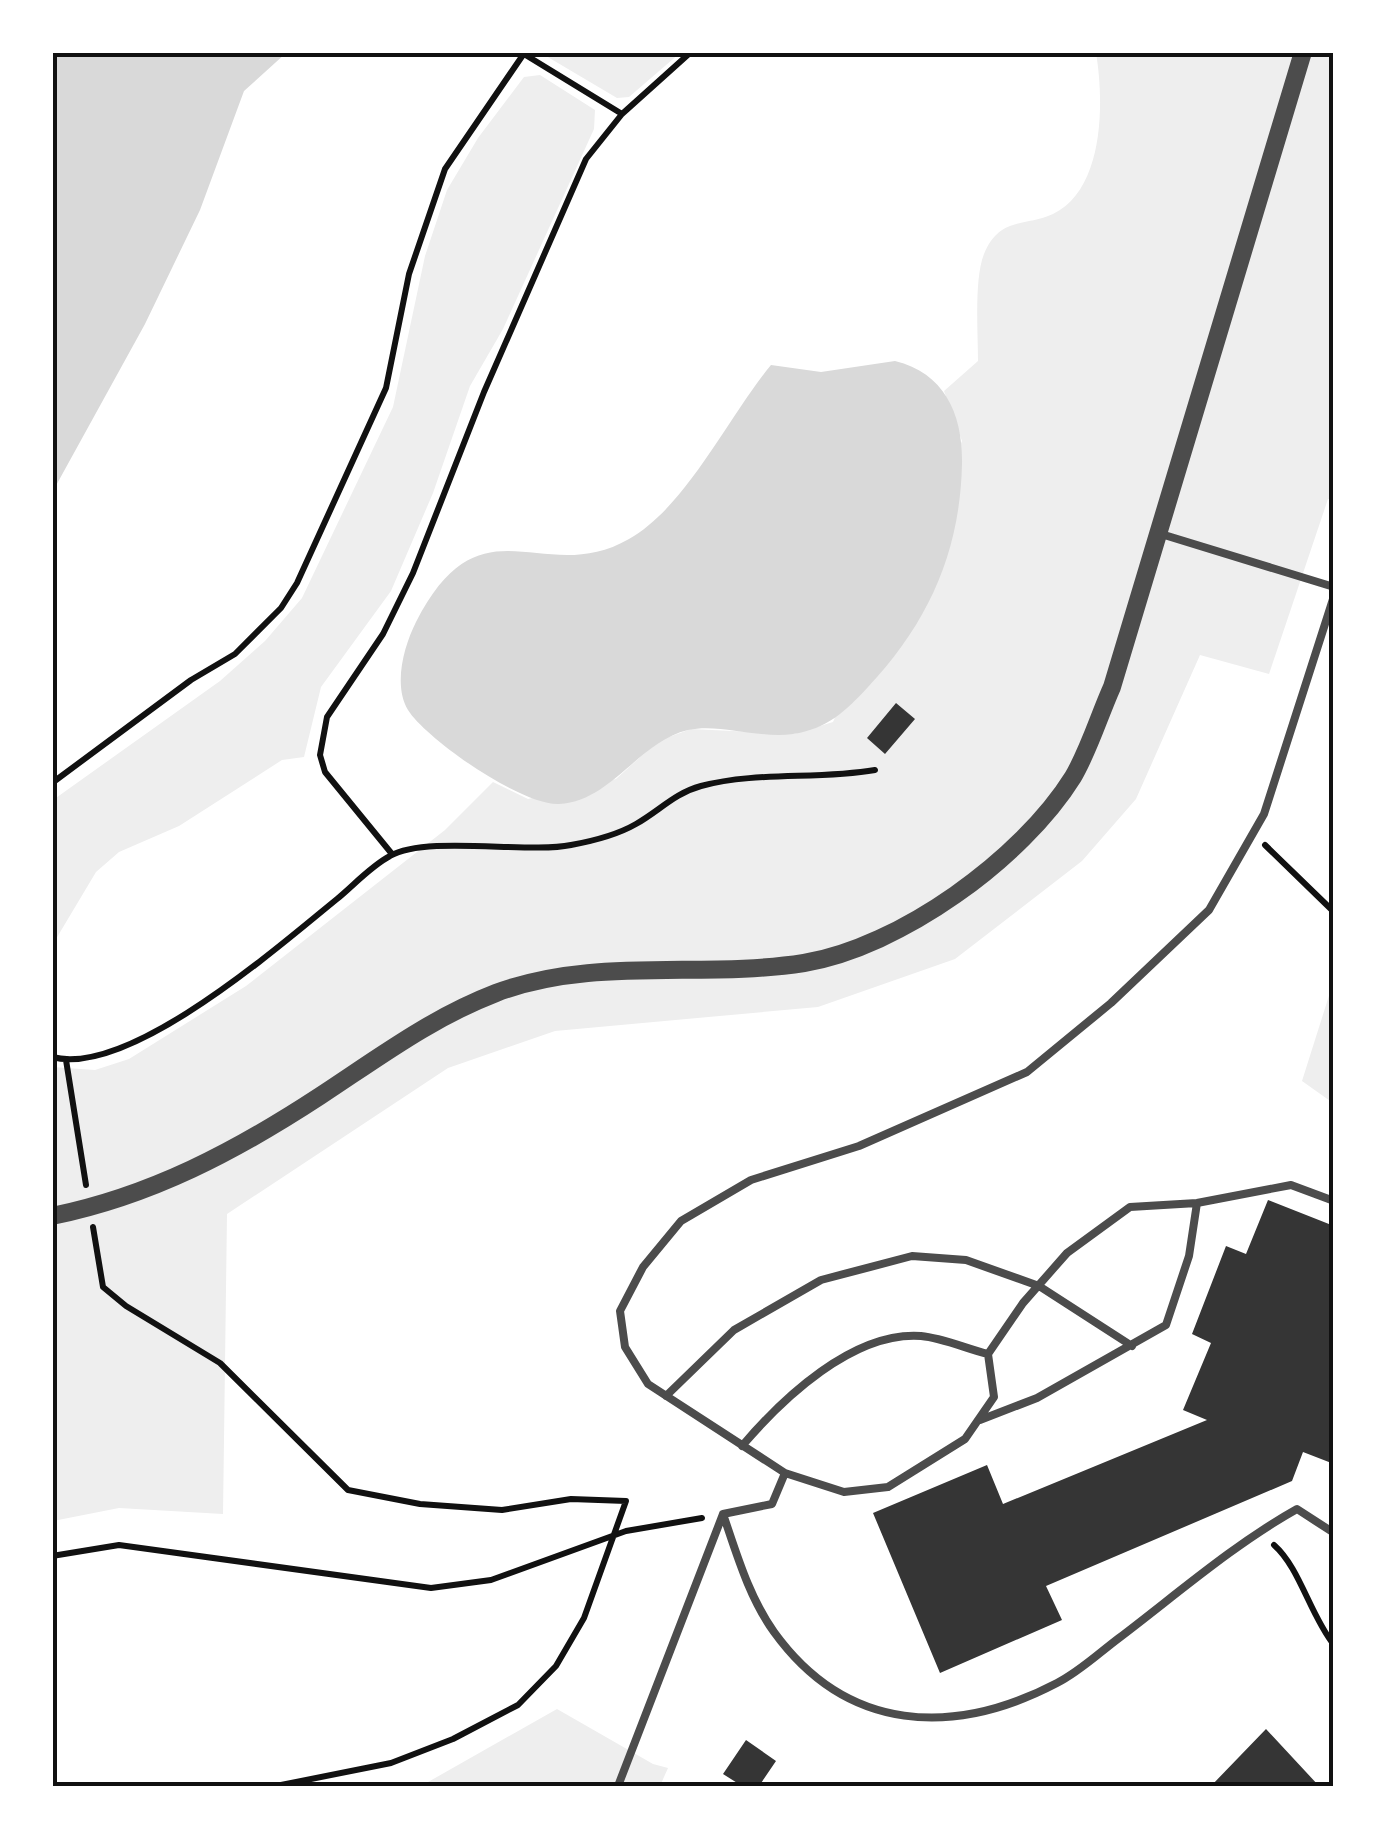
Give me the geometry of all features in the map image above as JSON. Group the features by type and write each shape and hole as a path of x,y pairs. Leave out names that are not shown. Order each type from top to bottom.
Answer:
{"street":[{"path":"52,1216 113,1204 212,1162 426,1024 499,992 566,975 806,962 876,938 957,893 1024,841 1073,776 1112,686 1161,534 1302,52"}],"lane":[{"path":"1161,534 1334,586"},
{"path":"1334,596 1264,814 1209,910 1111,1003 1027,1072 859,1146 751,1180 682,1221 642,1266 620,1312 625,1346 648,1384 785,1473 844,1492 888,1488 964,1439 994,1396 988,1354 1067,1254 1130,1207 1198,1203 1290,1185 1334,1201"},
{"path":"977,1421 1037,1398 1166,1324 1189,1256 1198,1203"},
{"path":"666,1396 734,1330 821,1280 912,1256 966,1260 1038,1286 1132,1346"},
{"path":"742,1446 777,1406 820,1372 874,1344 920,1336 988,1354"},
{"path":"723,1514 772,1504 785,1473"},
{"path":"723,1514 746,1583 775,1634 826,1684 865,1710 938,1718 995,1711 1061,1682 1258,1531 1297,1509 1334,1534"},
{"path":"618,1786 723,1514"}],"path":[{"path":"392,854 324,772 320,755 327,717 384,634 414,572 484,392 586,159 622,114 691,52"},
{"path":"52,783 192,680 235,654 281,608 297,583 386,388 410,274 445,169 525,53 622,114"},
{"path":"52,1056 66,1060 117,1052 172,1021 254,967 392,854 452,847 567,846 635,824 674,797 697,787 729,780 875,770"},
{"path":"1253,833 1334,912"},
{"path":"66,1060 78,1136"},
{"path":"103,1287 126,1306 220,1364 348,1490 420,1504 502,1510 571,1499 626,1501 584,1618 556,1666 518,1706 453,1739 391,1763 276,1786"},
{"path":"52,1556 119,1545 431,1588 491,1580 614,1536 723,1514"},
{"path":"1258,1531 1285,1555 1314,1620 1334,1645"}],"shaded area":[{"path":"53,52 286,53 244,91 200,210 145,324 53,491"},
{"path":"541,53 680,53 629,97 617,98"},
{"path":"1096,53 1333,53 1333,500 1328,499 1269,674 1200,655 1136,799 1082,861 955,959 818,1007 555,1031 448,1068 227,1214 223,1514 119,1508 53,1521 52,1067 95,1070 129,1059 246,986 445,830 493,782 528,799 616,779 658,741 691,729 794,734 833,722 962,441 944,391 978,361 978,291 984,254 1005,228 1053,214 1070,202 1092,164 1100,118"},
{"path":"540,75 595,110 594,129 503,329 470,386 433,493 391,591 321,687 304,757 282,760 179,826 119,852 96,872 53,944 53,800 220,681 265,641 302,598 393,407 425,256 447,190 478,138 524,77"},
{"path":"895,361 927,375 948,399 954,413 962,464 955,527 937,585 908,638 868,687 835,718 793,734 688,730 654,746 594,793 559,804 522,794 476,769 434,737 408,710 401,677 412,632 441,584 465,562 489,553 515,551 568,555 598,552 629,539 650,524 688,483 771,365 821,372"},
{"path":"1333,983 1333,1103 1302,1081"},
{"path":"557,1709 653,1764 668,1768 660,1786 421,1786"}],"building":[{"path":"896,703 915,719 885,754 867,738"},
{"path":"1268,1200 1334,1226 1334,1464 1303,1452 1292,1481 1046,1586 1062,1620 940,1673 873,1513 987,1465 1003,1504 1207,1420 1183,1410 1211,1343 1192,1334 1226,1246 1246,1254"},
{"path":"1266,1729 1319,1786 1211,1786"},
{"path":"746,1740 776,1761 759,1786 742,1786 723,1774"}]}
